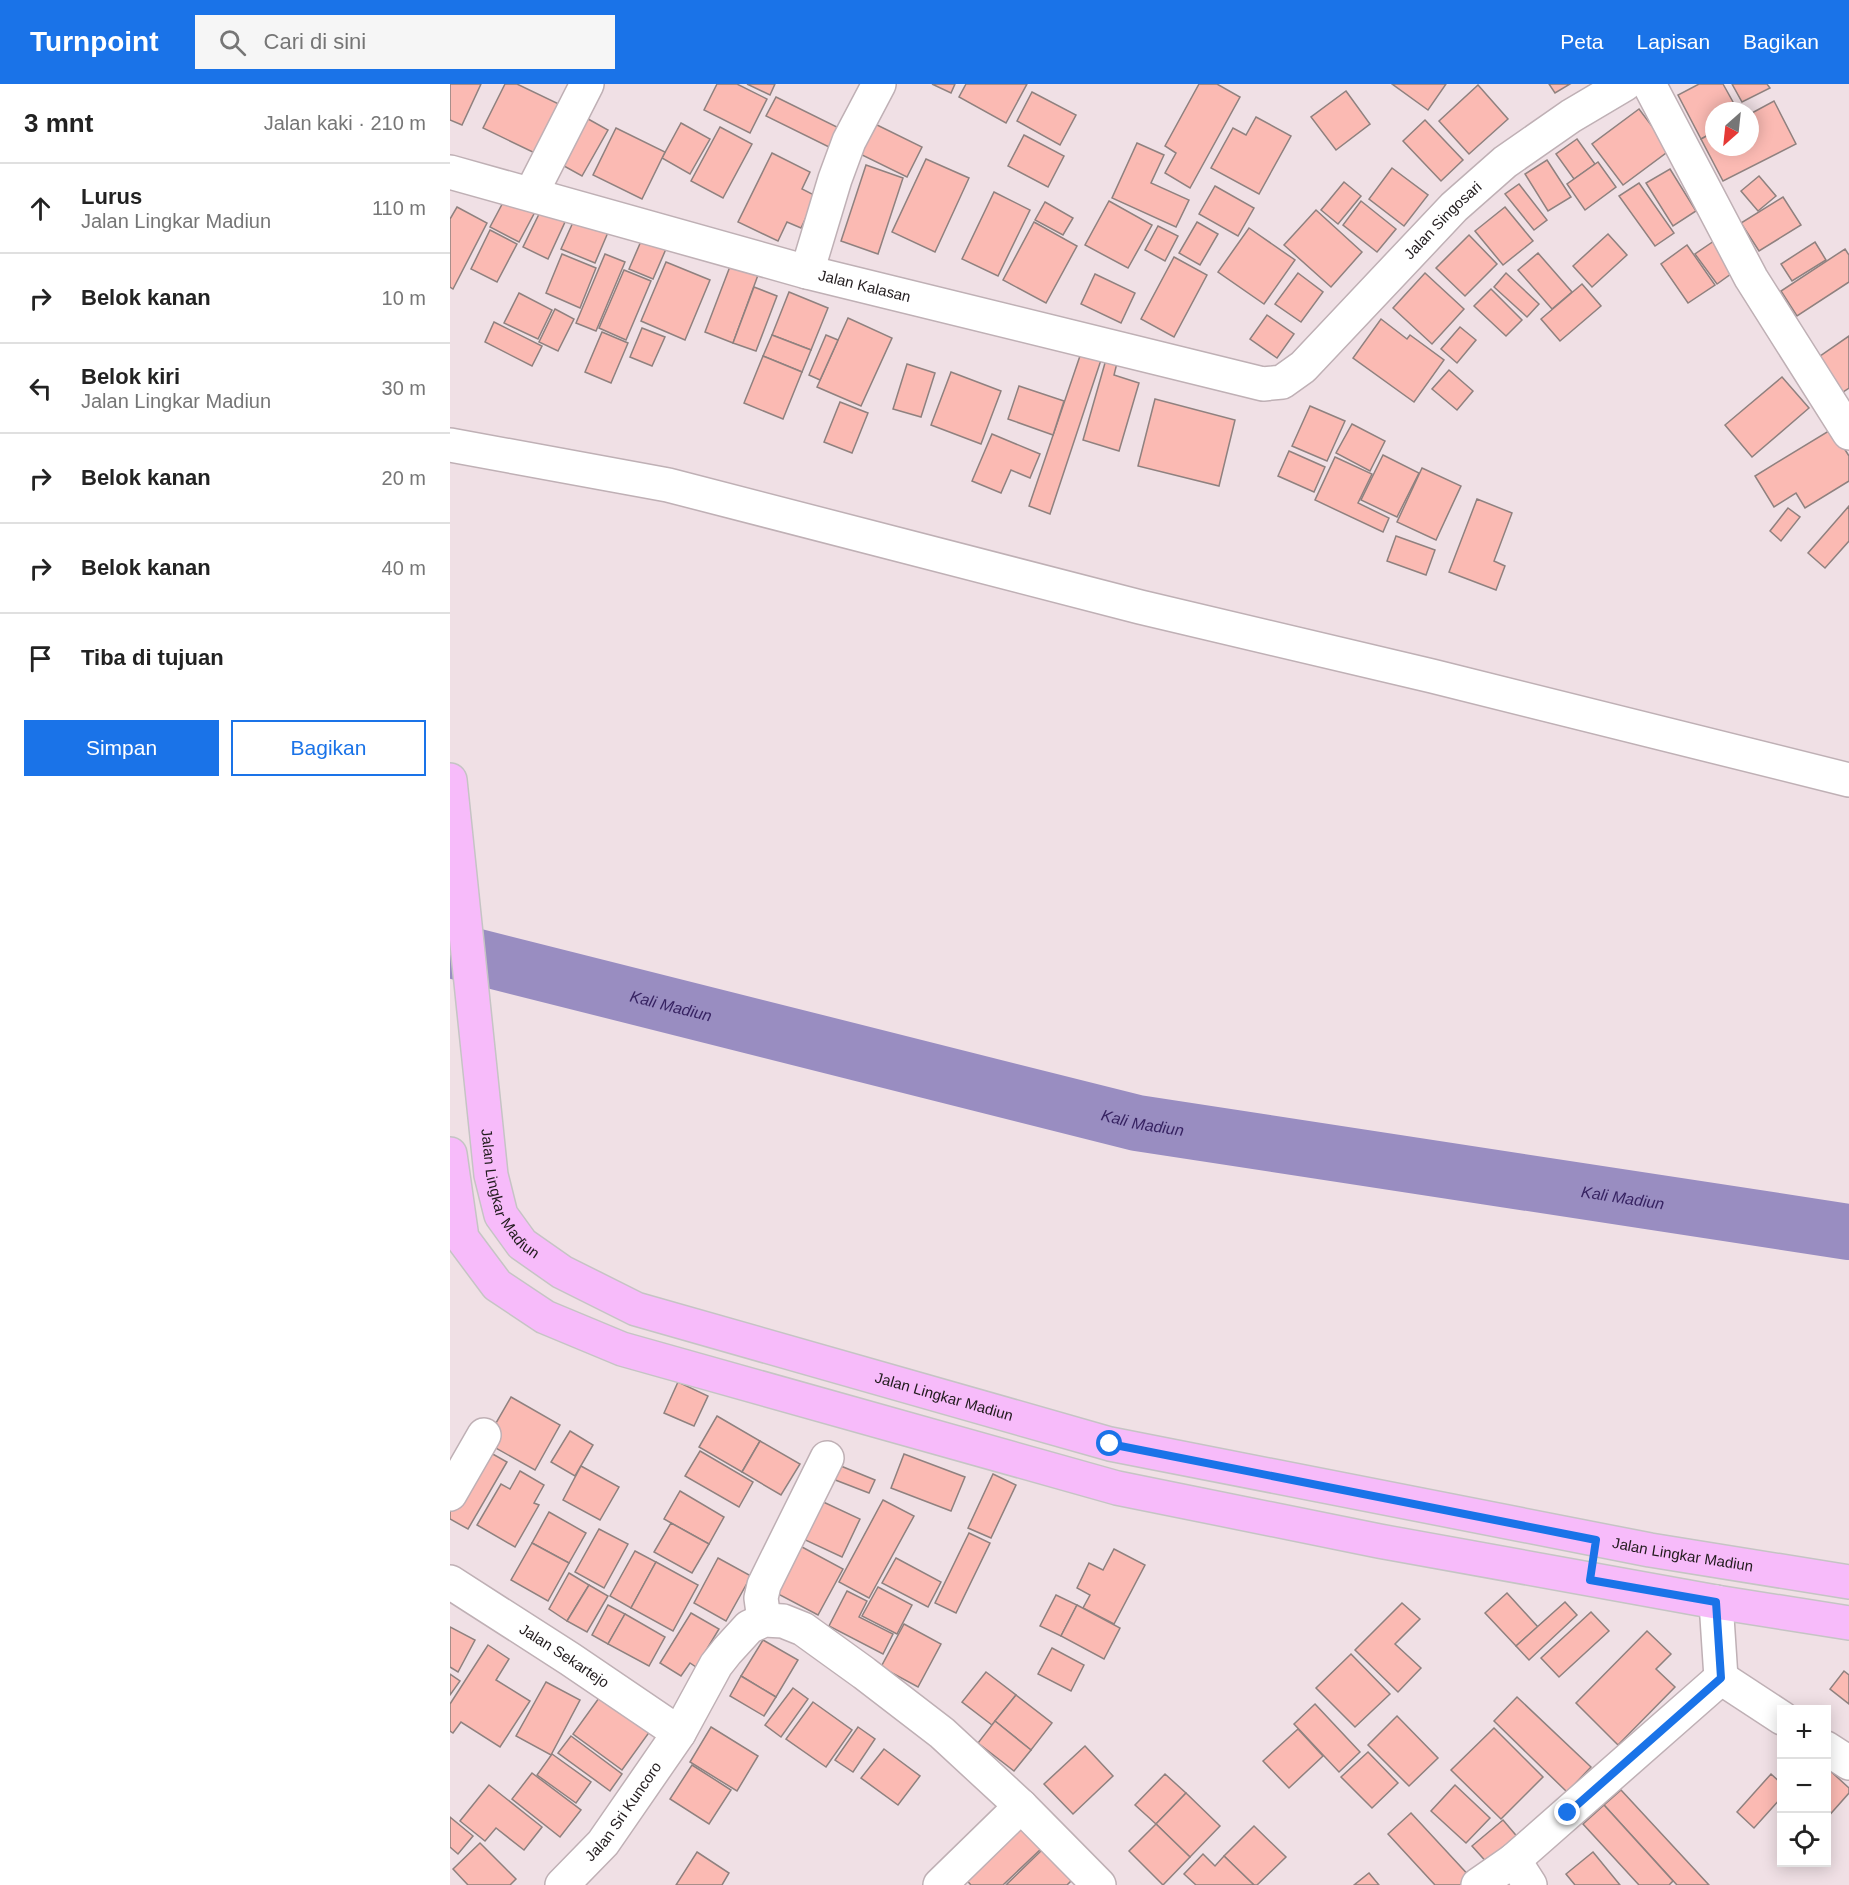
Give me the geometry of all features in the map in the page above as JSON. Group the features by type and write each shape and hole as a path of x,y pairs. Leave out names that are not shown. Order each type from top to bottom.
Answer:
{"main road":[{"name":"Jalan Lingkar Madiun","path":"450,780 491,1175 501,1215 522,1244 562,1272 636,1309 1110,1444 1596,1540 1849,1582"},
{"path":"450,1155 462,1238 497,1285 545,1317 622,1349 1117,1488 1379,1541 1590,1580 1849,1623"},
{"path":"1590,1580 1596,1540"}],"street":[{"path":"531,194 588,84"},
{"path":"807,272 849,141 879,84"},
{"name":"Jalan Singosari","path":"1282,382 1303,367 1454,207 1505,162 1571,116 1625,84"},
{"path":"1649,84 1751,278 1849,433"},
{"name":"Jalan Kalasan","path":"450,172 807,272 1263,384 1282,382"},
{"path":"450,445 668,485 1140,607 1432,676 1849,780"},
{"path":"450,1494 484,1436"},
{"path":"827,1458 764,1585 761,1598 764,1620 783,1621 803,1629 942,1733 1021,1806 1100,1885"},
{"name":"Jalan Sekartejo","path":"450,1582 679,1733"},
{"path":"1478,1885 1522,1872 1721,1678 1716,1602"},
{"name":"Jalan Sri Kuncoro","path":"562,1885 603,1844 679,1733 722,1658 749,1627 764,1620"},
{"path":"1721,1678 1777,1715"},
{"path":"1831,1751 1849,1763"},
{"path":"940,1885 1021,1806"}],"building":[{"path":"450,84 481,84 462,125 450,120"},
{"path":"505,84 517,84 563,106 539,155 483,128"},
{"path":"717,84 737,84 767,99 750,133 704,110"},
{"path":"747,84 775,84 770,95"},
{"path":"932,84 955,84 951,93"},
{"path":"966,84 1027,84 1006,123 959,97"},
{"path":"1199,84 1217,84 1240,97 1190,188 1165,173 1176,153 1165,146"},
{"path":"1392,84 1446,84 1428,110"},
{"path":"1549,84 1570,84 1555,93"},
{"path":"1699,84 1723,84 1733,102 1705,102 1705,137 1701,139 1678,95"},
{"path":"1732,84 1767,84 1770,88 1742,102"},
{"path":"1478,85 1508,119 1469,154 1439,121"},
{"path":"1346,91 1370,124 1336,150 1311,117"},
{"path":"1032,92 1076,115 1060,145 1017,121"},
{"path":"776,97 843,130 833,149 766,116"},
{"path":"1774,101 1796,144 1723,181 1710,156 1759,156 1759,109"},
{"path":"1639,109 1670,150 1623,185 1592,144"},
{"path":"581,115 608,130 582,176 555,161"},
{"path":"1256,117 1291,136 1259,194 1211,168 1233,128 1246,135"},
{"path":"1425,120 1463,160 1441,181 1403,141"},
{"path":"681,123 710,139 690,174 662,158"},
{"path":"873,123 922,147 907,177 858,153"},
{"path":"720,127 752,144 723,198 691,181"},
{"path":"616,128 665,152 642,199 593,175"},
{"path":"1024,135 1064,156 1048,187 1008,166"},
{"path":"1577,139 1595,164 1574,179 1556,154"},
{"path":"1137,143 1164,155 1151,183 1189,200 1176,227 1112,198"},
{"path":"772,153 810,172 802,189 816,196 801,228 787,222 778,241 738,222"},
{"path":"926,159 969,178 935,252 892,232"},
{"path":"1547,160 1571,197 1548,211 1525,174"},
{"path":"1598,162 1616,187 1585,210 1567,184"},
{"path":"866,165 903,178 878,254 841,241"},
{"path":"1392,168 1428,195 1404,226 1369,199"},
{"path":"1670,169 1696,211 1673,226 1646,183"},
{"path":"1759,176 1776,196 1758,211 1741,191"},
{"path":"1344,182 1361,196 1338,224 1321,210"},
{"path":"1639,183 1674,233 1655,246 1619,196"},
{"path":"1519,184 1547,220 1534,230 1505,194"},
{"path":"1215,186 1254,208 1238,236 1199,214"},
{"path":"994,192 1030,210 998,276 962,259"},
{"path":"507,195 536,210 519,242 490,227"},
{"path":"1783,197 1801,225 1759,251 1741,223"},
{"path":"1109,201 1152,225 1128,268 1085,245"},
{"path":"1361,201 1396,229 1377,252 1343,225"},
{"path":"1045,202 1073,218 1063,235 1035,220"},
{"path":"457,207 487,223 453,289 450,287 450,219"},
{"path":"1505,207 1533,241 1503,265 1475,231"},
{"path":"579,209 612,223 595,263 561,249"},
{"path":"541,210 565,222 548,259 523,247"},
{"path":"1316,210 1362,252 1331,287 1284,245"},
{"path":"1034,222 1077,246 1046,303 1003,280"},
{"path":"1197,222 1218,234 1200,265 1179,253"},
{"path":"1158,226 1178,236 1165,261 1145,250"},
{"path":"1249,228 1295,260 1264,304 1218,272"},
{"path":"490,230 517,244 497,282 471,269"},
{"path":"645,232 669,242 653,279 629,269"},
{"path":"1608,234 1627,255 1592,287 1573,266"},
{"path":"1469,235 1497,264 1465,296 1436,268"},
{"path":"1714,241 1735,271 1717,284 1695,254"},
{"path":"1815,242 1826,260 1792,281 1781,264"},
{"path":"1687,245 1715,285 1688,303 1661,264"},
{"path":"1845,249 1849,255 1849,282 1797,316 1781,291"},
{"path":"1538,253 1572,292 1552,309 1518,270"},
{"path":"562,254 596,268 580,308 546,293"},
{"path":"605,254 625,262 596,331 576,323"},
{"path":"734,256 761,267 733,343 705,332"},
{"path":"1174,257 1207,275 1174,337 1141,319"},
{"path":"666,262 710,280 685,340 641,321"},
{"path":"624,270 651,281 626,340 599,328"},
{"path":"1298,273 1323,292 1301,322 1275,304"},
{"path":"1425,273 1464,309 1432,344 1393,308"},
{"path":"1506,273 1539,304 1527,317 1494,287"},
{"path":"1095,274 1135,293 1121,323 1081,304"},
{"path":"1582,284 1601,306 1560,341 1541,319"},
{"path":"754,287 777,296 756,351 733,343"},
{"path":"1491,289 1522,320 1506,336 1474,306"},
{"path":"789,292 828,308 811,350 772,335"},
{"path":"519,293 552,310 538,339 504,323"},
{"path":"555,309 574,319 558,351 539,342"},
{"path":"1267,315 1294,334 1277,358 1250,339"},
{"path":"848,318 892,338 861,406 817,387"},
{"path":"1381,319 1407,339 1410,335 1444,360 1414,402 1353,358"},
{"path":"494,322 542,346 532,366 485,342"},
{"path":"1460,327 1476,340 1457,363 1441,349"},
{"path":"642,328 665,337 652,366 630,357"},
{"path":"602,332 628,343 611,383 585,372"},
{"path":"772,335 811,350 802,372 763,356"},
{"path":"826,335 838,340 820,380 809,375"},
{"path":"1849,336 1849,388 1837,396 1813,361"},
{"path":"1082,350 1102,357 1050,514 1029,506"},
{"path":"763,356 802,372 783,419 744,403"},
{"path":"1107,356 1118,359 1114,375 1139,383 1119,451 1083,440"},
{"path":"907,364 935,373 921,417 893,409"},
{"path":"1449,370 1473,391 1457,410 1432,389"},
{"path":"951,372 1001,391 981,444 931,425"},
{"path":"1782,377 1809,408 1752,457 1725,425"},
{"path":"1019,386 1064,401 1053,435 1008,419"},
{"path":"1155,399 1235,420 1219,486 1138,466"},
{"path":"840,402 868,413 852,453 824,442"},
{"path":"1310,406 1345,421 1327,461 1292,446"},
{"path":"1352,424 1385,441 1370,471 1336,453"},
{"path":"1832,429 1849,456 1849,481 1805,508 1796,493 1774,507 1755,476"},
{"path":"992,434 1040,454 1030,478 1011,470 1001,493 972,481"},
{"path":"1289,451 1325,467 1314,492 1278,476"},
{"path":"1383,455 1419,473 1397,517 1361,500"},
{"path":"1335,457 1372,474 1358,503 1389,518 1383,532 1315,500"},
{"path":"1422,468 1461,486 1436,540 1397,522"},
{"path":"1477,499 1512,513 1494,561 1505,566 1496,590 1449,572"},
{"path":"1849,506 1849,541 1825,568 1808,553"},
{"path":"1788,508 1800,517 1781,541 1770,531"},
{"path":"1396,536 1435,550 1426,575 1387,561"},
{"path":"678,1382 708,1396 694,1426 664,1413"},
{"path":"511,1397 560,1425 535,1470 485,1442"},
{"path":"717,1416 760,1441 742,1472 699,1447"},
{"path":"570,1431 593,1445 575,1476 551,1462"},
{"path":"760,1441 800,1464 781,1495 742,1472"},
{"path":"482,1448 507,1462 468,1529 450,1519 450,1503"},
{"path":"700,1451 753,1482 739,1507 685,1476"},
{"path":"904,1454 965,1477 951,1511 891,1488"},
{"path":"831,1462 875,1480 869,1493 825,1476"},
{"path":"581,1466 619,1487 600,1520 563,1500"},
{"path":"520,1471 544,1485 534,1503 539,1505 515,1547 477,1525 501,1484 510,1489"},
{"path":"993,1474 1016,1485 991,1538 968,1528"},
{"path":"680,1491 724,1517 709,1544 664,1519"},
{"path":"819,1500 860,1519 842,1557 801,1538"},
{"path":"883,1500 914,1516 869,1598 839,1582"},
{"path":"549,1512 586,1533 569,1563 532,1543"},
{"path":"671,1523 709,1544 692,1573 654,1552"},
{"path":"599,1529 628,1544 604,1588 575,1572"},
{"path":"969,1533 990,1543 956,1613 935,1603"},
{"path":"789,1540 843,1569 818,1615 763,1586"},
{"path":"532,1543 569,1563 548,1601 511,1580"},
{"path":"1114,1549 1145,1565 1114,1624 1083,1608 1090,1595 1077,1588 1089,1563 1103,1570"},
{"path":"635,1551 656,1562 631,1608 610,1596"},
{"path":"718,1558 751,1576 726,1621 694,1603"},
{"path":"896,1558 941,1582 928,1607 882,1583"},
{"path":"656,1562 698,1585 673,1631 631,1608"},
{"path":"569,1573 589,1585 567,1621 549,1609"},
{"path":"589,1585 608,1596 587,1632 567,1621"},
{"path":"878,1587 912,1605 897,1634 862,1616"},
{"path":"847,1591 867,1601 859,1617 893,1634 883,1654 829,1626"},
{"path":"1507,1593 1538,1627 1516,1646 1485,1613"},
{"path":"1056,1595 1077,1605 1061,1636 1040,1626"},
{"path":"1565,1602 1577,1615 1529,1660 1516,1646"},
{"path":"1402,1603 1420,1619 1395,1644 1421,1668 1398,1692 1355,1650"},
{"path":"608,1605 625,1614 608,1644 592,1635"},
{"path":"1077,1605 1120,1628 1104,1659 1061,1636"},
{"path":"1591,1612 1609,1631 1559,1677 1541,1658"},
{"path":"691,1613 719,1629 696,1667 690,1663 681,1676 660,1663"},
{"path":"625,1614 665,1637 649,1666 608,1644"},
{"path":"904,1624 941,1644 918,1687 881,1667"},
{"path":"450,1627 475,1640 458,1672 450,1667"},
{"path":"1647,1631 1671,1654 1656,1669 1675,1687 1618,1745 1576,1703"},
{"path":"763,1640 798,1660 776,1697 741,1676"},
{"path":"488,1645 509,1659 496,1680 530,1701 500,1747 461,1722 453,1733 450,1731 450,1704"},
{"path":"1052,1648 1084,1665 1071,1691 1038,1674"},
{"path":"1351,1654 1390,1694 1355,1727 1316,1688"},
{"path":"1844,1671 1849,1675 1849,1704 1830,1689"},
{"path":"986,1672 1016,1695 992,1725 962,1702"},
{"path":"450,1674 460,1681 450,1695"},
{"path":"741,1676 776,1697 764,1716 730,1696"},
{"path":"546,1682 580,1700 551,1755 516,1736"},
{"path":"793,1688 808,1699 781,1737 765,1725"},
{"path":"604,1691 653,1727 622,1770 573,1734"},
{"path":"1016,1695 1052,1723 1031,1750 995,1721"},
{"path":"1517,1697 1591,1767 1567,1792 1494,1721"},
{"path":"813,1702 852,1730 826,1767 786,1739"},
{"path":"1315,1704 1360,1752 1339,1772 1294,1724"},
{"path":"1397,1716 1438,1758 1409,1786 1368,1745"},
{"path":"995,1721 1031,1750 1014,1771 978,1743"},
{"path":"711,1727 758,1756 737,1791 690,1762"},
{"path":"858,1727 875,1739 853,1772 835,1760"},
{"path":"1494,1728 1543,1777 1501,1819 1451,1770"},
{"path":"1298,1729 1323,1756 1289,1788 1263,1761"},
{"path":"571,1736 622,1774 610,1791 558,1753"},
{"path":"1085,1746 1113,1776 1073,1814 1044,1784"},
{"path":"884,1749 920,1776 898,1805 861,1778"},
{"path":"1368,1752 1398,1783 1372,1808 1341,1777"},
{"path":"552,1754 591,1782 576,1803 537,1775"},
{"path":"692,1765 731,1790 709,1824 670,1799"},
{"path":"1831,1772 1849,1788 1849,1793 1831,1813"},
{"path":"532,1773 581,1810 560,1837 512,1799"},
{"path":"1165,1774 1186,1793 1156,1824 1135,1805"},
{"path":"1771,1774 1777,1779 1777,1803 1754,1828 1737,1812"},
{"path":"489,1785 542,1827 524,1850 496,1828 485,1841 460,1821"},
{"path":"1455,1785 1490,1818 1466,1843 1431,1811"},
{"path":"1621,1790 1709,1885 1677,1885 1604,1805"},
{"path":"1186,1793 1220,1826 1190,1857 1156,1824"},
{"path":"1604,1805 1673,1881 1669,1885 1639,1885 1583,1824"},
{"path":"1411,1813 1473,1880 1468,1885 1435,1885 1388,1834"},
{"path":"450,1817 473,1836 458,1854 450,1847"},
{"path":"1015,1817 1043,1847 1003,1885 971,1885 959,1872"},
{"path":"1503,1820 1520,1840 1490,1866 1472,1846"},
{"path":"1156,1824 1190,1857 1163,1885 1129,1851"},
{"path":"1254,1826 1286,1857 1257,1885 1254,1885 1224,1856"},
{"path":"480,1843 516,1879 510,1885 468,1885 453,1869"},
{"path":"1044,1848 1073,1879 1067,1885 1006,1885"},
{"path":"697,1852 729,1873 722,1885 676,1885"},
{"path":"1593,1852 1620,1885 1575,1885 1566,1874"},
{"path":"1203,1854 1215,1866 1224,1856 1254,1885 1196,1885 1184,1874"},
{"path":"1369,1873 1379,1885 1354,1885"}],"waterway":[{"name":"Kali Madiun","path":"450,950 1137,1123 1849,1232"}],"route":[{"path":"1110,1444 1596,1540 1590,1580 1716,1602 1721,1678 1568,1813"}]}
